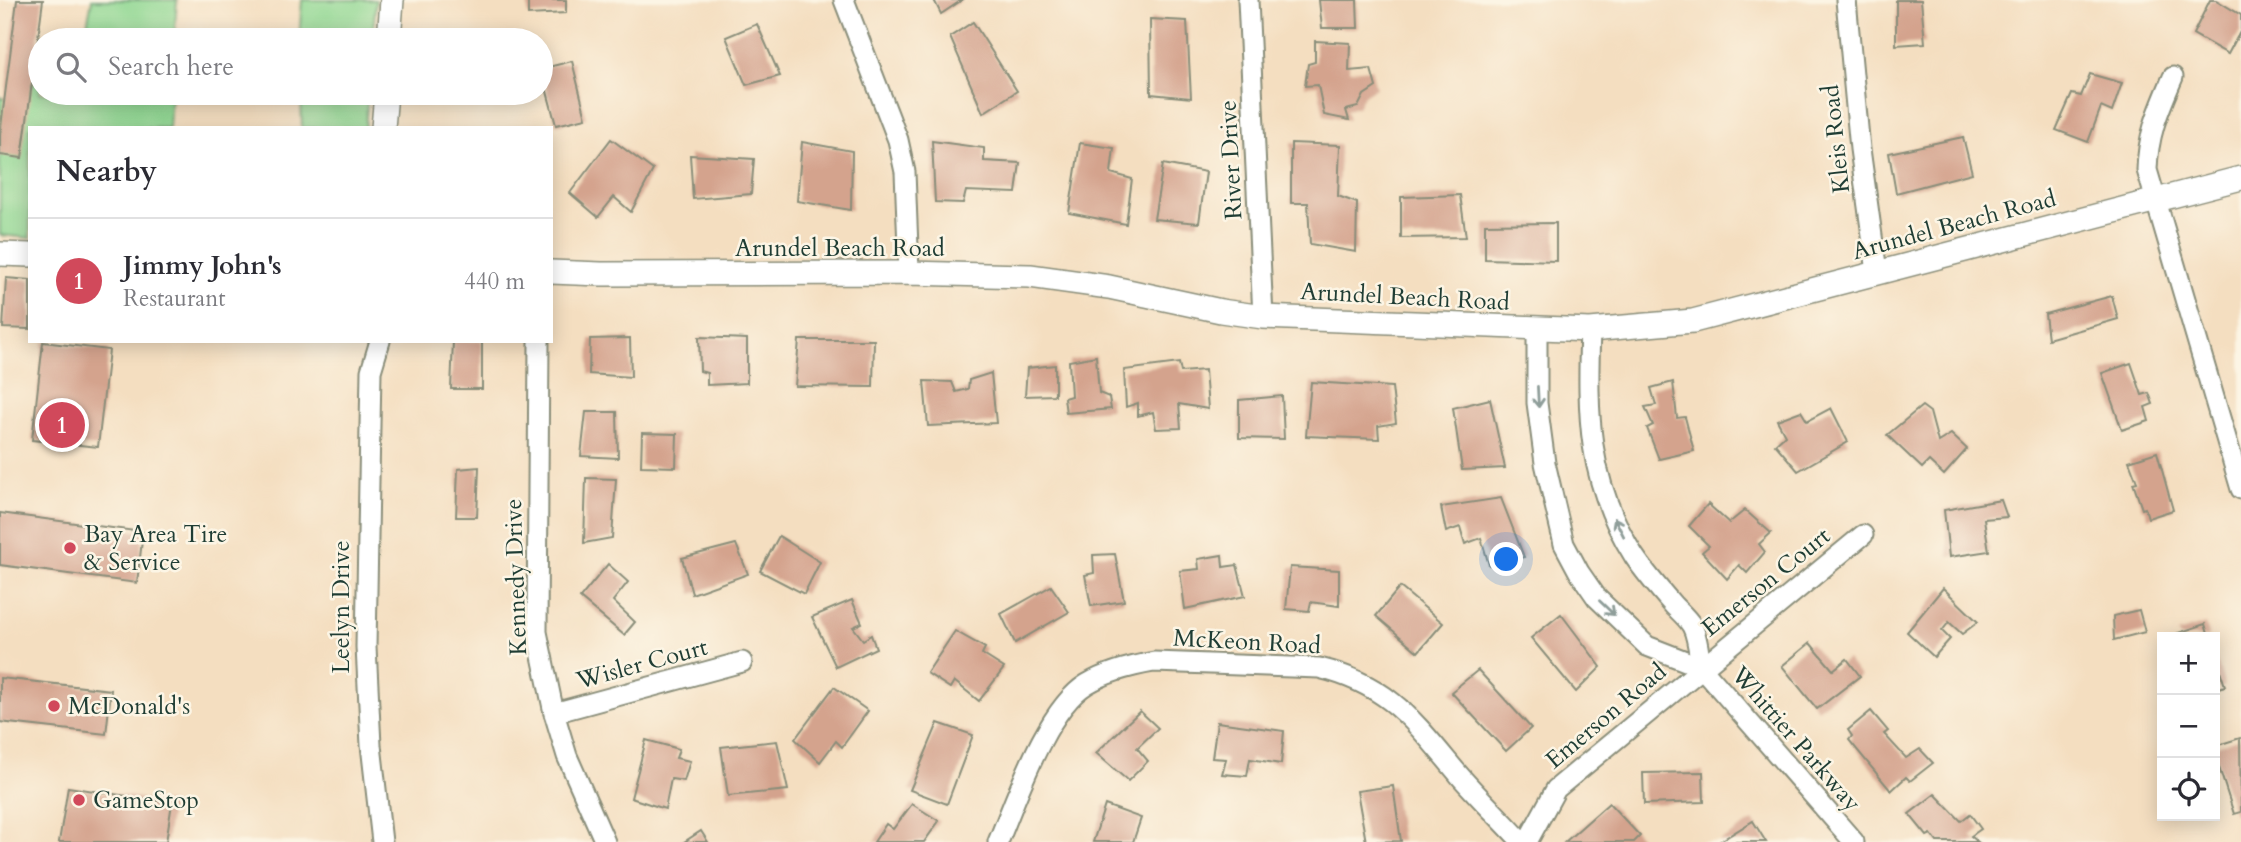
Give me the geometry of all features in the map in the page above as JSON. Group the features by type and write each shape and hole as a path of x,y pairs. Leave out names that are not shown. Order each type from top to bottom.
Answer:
{"street":[{"path":"390,28 392,0"},
{"path":"844,0 898,141 905,172 909,273"},
{"name":"River Drive","path":"1248,0 1263,317"},
{"name":"Kleis Road","path":"1846,0 1860,149 1877,272"},
{"path":"2173,77 2153,125 2148,145 2147,170 2241,489"},
{"path":"383,126 385,105"},
{"name":"Arundel Beach Road","path":"553,272 992,274 1073,281 1148,294 1221,312 1263,317 1590,330 1693,321 2241,178"},
{"path":"0,254 28,255"},
{"name":"Whittier Parkway","path":"1537,329 1537,402 1545,463 1564,544 1597,598 1647,646 1701,667 1854,842"},
{"name":"Whittier Parkway","path":"1590,330 1588,418 1593,453 1602,486 1616,522 1634,556 1693,627 1701,667"},
{"name":"Leelyn Drive","path":"364,343 371,371 366,648 371,745 382,842"},
{"name":"Leelyn Drive","path":"371,371 379,343"},
{"name":"Kennedy Drive","path":"539,343 537,632 554,713 574,774 605,842"},
{"name":"Emerson Court","path":"1701,667 1863,535"},
{"name":"Wisler Court","path":"554,713 742,662"},
{"name":"McKeon Road","path":"998,842 1048,728 1066,702 1087,684 1130,666 1154,662 1319,668 1346,675 1373,687 1414,721 1462,778 1524,842"},
{"name":"Emerson Road","path":"1524,842 1556,789 1701,667"}],"green space":[{"path":"92,0 177,0 175,28 86,28"},
{"path":"302,0 376,0 373,28 300,28"},
{"path":"28,88 28,105 170,105 169,126 28,126 28,238 0,235 0,97 10,101"},
{"path":"301,105 367,105 365,126 302,126"}],"building":[{"path":"17,0 43,0 39,28 28,28 29,105 22,158 0,155 0,134"},
{"path":"528,0 566,0 566,13 528,15"},
{"path":"934,0 962,0 941,14"},
{"path":"1319,0 1357,0 1358,28 1322,28"},
{"path":"1896,0 1921,0 1925,43 1896,45"},
{"path":"2210,0 2216,0 2241,15 2241,30 2228,54 2193,34"},
{"path":"1150,19 1187,21 1191,98 1151,94"},
{"path":"973,22 1017,91 983,113 950,37"},
{"path":"757,24 780,76 746,85 726,37"},
{"path":"1315,41 1350,43 1349,71 1371,69 1376,87 1364,95 1358,107 1346,110 1349,120 1324,115 1318,85 1305,86 1308,64 1315,62"},
{"path":"572,61 586,118 556,125 551,105 553,105 553,66"},
{"path":"2090,74 2122,83 2112,112 2101,107 2088,142 2056,130 2072,94 2081,96"},
{"path":"1963,137 1972,173 1896,193 1889,153"},
{"path":"611,139 653,170 631,212 614,197 598,217 570,193"},
{"path":"932,141 984,148 984,161 1020,163 1016,193 966,191 963,203 935,202"},
{"path":"802,142 852,151 851,210 797,201"},
{"path":"1080,143 1114,148 1111,173 1132,179 1126,224 1069,213"},
{"path":"1291,143 1340,145 1338,196 1357,203 1356,252 1310,244 1308,203 1291,203"},
{"path":"690,155 754,159 751,194 693,199"},
{"path":"1163,164 1206,172 1199,223 1154,219"},
{"path":"1460,195 1466,237 1401,238 1401,197"},
{"path":"1556,223 1556,261 1485,259 1485,224"},
{"path":"6,278 28,280 28,329 3,328"},
{"path":"2112,296 2118,319 2048,339 2045,314"},
{"path":"699,337 747,339 747,383 707,385 707,373 700,371"},
{"path":"630,338 631,377 589,374 590,339"},
{"path":"799,340 874,340 873,387 795,386"},
{"path":"43,343 109,350 98,447 32,440"},
{"path":"453,343 482,343 482,389 451,389"},
{"path":"1096,356 1099,393 1109,397 1111,409 1066,413 1064,398 1071,396 1069,361"},
{"path":"1179,363 1181,372 1205,370 1208,409 1179,404 1181,428 1156,429 1153,412 1138,416 1138,403 1126,407 1124,370"},
{"path":"2131,363 2142,395 2149,393 2153,404 2145,407 2149,421 2122,430 2102,373"},
{"path":"1055,365 1055,395 1025,396 1027,368"},
{"path":"991,373 996,423 928,426 924,381 952,382 956,392 968,389 969,380"},
{"path":"1311,382 1392,387 1396,423 1378,426 1379,439 1306,436"},
{"path":"1673,382 1677,418 1685,417 1694,451 1659,459 1647,428 1653,425 1645,407 1656,405 1651,388"},
{"path":"1282,396 1284,439 1239,438 1239,400"},
{"path":"1490,399 1505,468 1462,470 1453,408"},
{"path":"1922,406 1930,412 1938,442 1951,434 1967,449 1944,475 1929,461 1922,468 1887,435"},
{"path":"1831,408 1848,442 1798,471 1775,444 1785,435 1777,420 1801,411 1807,421"},
{"path":"586,412 617,412 618,458 581,456"},
{"path":"642,433 677,434 676,467 641,466"},
{"path":"2157,452 2173,510 2148,518 2133,483 2137,482 2129,461"},
{"path":"479,467 477,517 456,517 458,469"},
{"path":"586,478 616,479 612,538 584,543"},
{"path":"1501,498 1524,557 1489,565 1481,538 1465,544 1460,527 1446,532 1441,507"},
{"path":"2001,500 2007,517 1984,519 1989,551 1949,557 1944,510"},
{"path":"1708,504 1729,523 1745,510 1771,533 1759,544 1765,552 1747,573 1739,565 1727,579 1702,552 1709,546 1689,526"},
{"name":"Bay Area Tire & Service","path":"0,513 143,532 137,583 0,565"},
{"path":"779,536 820,562 804,594 760,571"},
{"path":"736,544 748,574 692,594 682,558"},
{"path":"1115,554 1124,601 1091,606 1085,575 1094,573 1093,555"},
{"path":"1222,555 1223,567 1237,565 1245,596 1185,609 1180,571 1199,569 1198,559"},
{"path":"608,564 628,582 613,601 635,622 624,635 580,598"},
{"path":"1290,567 1339,570 1339,606 1311,602 1309,611 1286,609"},
{"path":"1051,586 1069,612 1015,643 1001,614"},
{"path":"1400,587 1443,623 1418,652 1376,616"},
{"path":"1943,588 1978,622 1962,634 1949,622 1942,631 1950,639 1934,657 1907,632"},
{"path":"852,600 862,623 853,627 863,640 871,635 876,648 836,667 812,617"},
{"path":"2139,610 2145,632 2114,640 2113,616"},
{"path":"1561,614 1601,667 1576,692 1531,638"},
{"path":"2205,624 2207,632 2181,632"},
{"path":"955,631 985,648 982,654 1004,668 979,701 954,681 950,688 927,673"},
{"path":"1810,643 1833,670 1847,659 1860,676 1817,709 1782,666"},
{"path":"1478,670 1531,728 1506,751 1451,692"},
{"path":"2220,670 2225,686 2220,688"},
{"name":"McDonald's","path":"0,678 111,690 106,734 0,722"},
{"path":"834,687 868,711 842,747 836,741 820,762 795,739"},
{"path":"1140,711 1158,728 1137,748 1148,761 1128,781 1096,753"},
{"path":"1871,711 1888,731 1884,734 1906,758 1920,749 1933,763 1910,781 1906,777 1891,791 1849,740 1852,736 1848,730"},
{"path":"1217,722 1284,731 1281,764 1250,759 1247,776 1222,774 1226,759 1212,758"},
{"path":"938,723 973,735 947,804 910,790"},
{"path":"2240,738 2241,812 2234,814 2220,771 2220,744"},
{"path":"646,740 679,749 676,758 690,761 684,781 671,779 665,809 631,798"},
{"path":"777,741 788,790 728,796 721,747"},
{"path":"1703,772 1704,802 1644,804 1643,773"},
{"path":"1393,786 1401,841 1366,842 1357,791"},
{"path":"68,787 172,803 166,842 59,842"},
{"path":"1935,794 1961,821 1970,814 1981,829 1971,836 1978,842 1937,842 1931,834 1927,836 1909,814"},
{"path":"1609,803 1640,836 1634,842 1565,842"},
{"path":"912,804 939,821 924,842 874,842 886,824 893,829"},
{"path":"1105,805 1141,818 1133,842 1093,842"},
{"path":"1753,821 1766,842 1719,842"},
{"path":"701,831 708,842 684,842"}],"place":[{"name":"Jimmy John's","path":"62,425"},
{"name":"Bay Area Tire & Service","path":"70,548"},
{"name":"McDonald's","path":"54,706"},
{"name":"GameStop","path":"79,800"}]}
